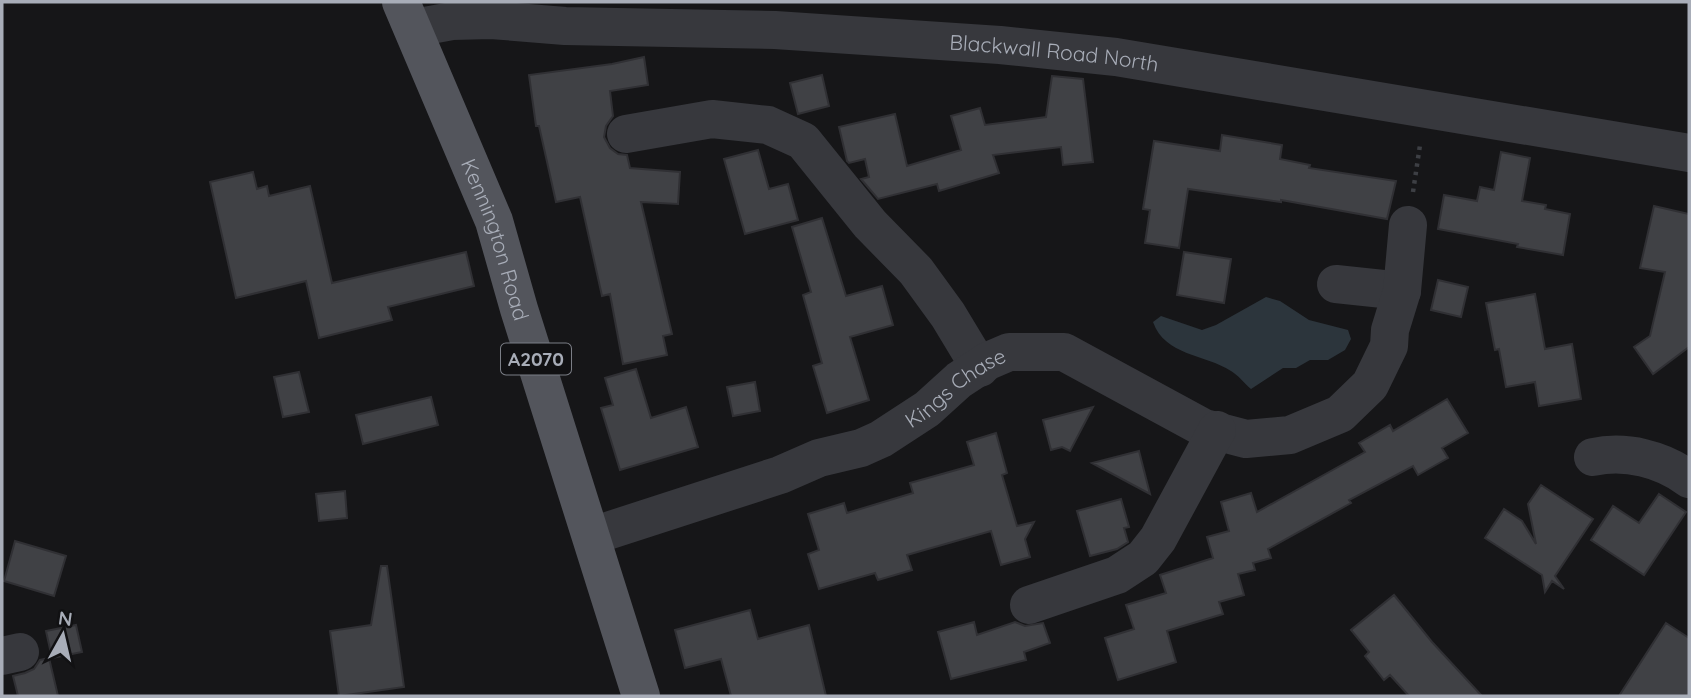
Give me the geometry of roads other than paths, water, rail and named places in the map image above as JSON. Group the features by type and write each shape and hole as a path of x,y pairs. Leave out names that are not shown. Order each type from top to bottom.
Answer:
{"main road":[{"name":"Kennington Road","path":"407,15 494,221 519,309 641,696"}],"street":[{"name":"Blackwall Road North","path":"407,15 453,21 491,20 565,26 775,30 1116,57 1689,153"},
{"path":"626,134 712,119 768,125 803,141 870,224 916,271 948,315 979,368"},
{"name":"Kings Chase","path":"592,536 881,439 927,409 959,380 988,361 1009,352 1064,352 1204,428 1246,439 1290,435 1339,414 1370,385 1384,359 1402,291 1408,225"},
{"path":"1336,284 1402,291"},
{"path":"1029,605 1117,575 1143,558 1157,538 1217,430"},
{"path":"1593,457 1611,453 1632,455 1659,462 1689,479"}]}
